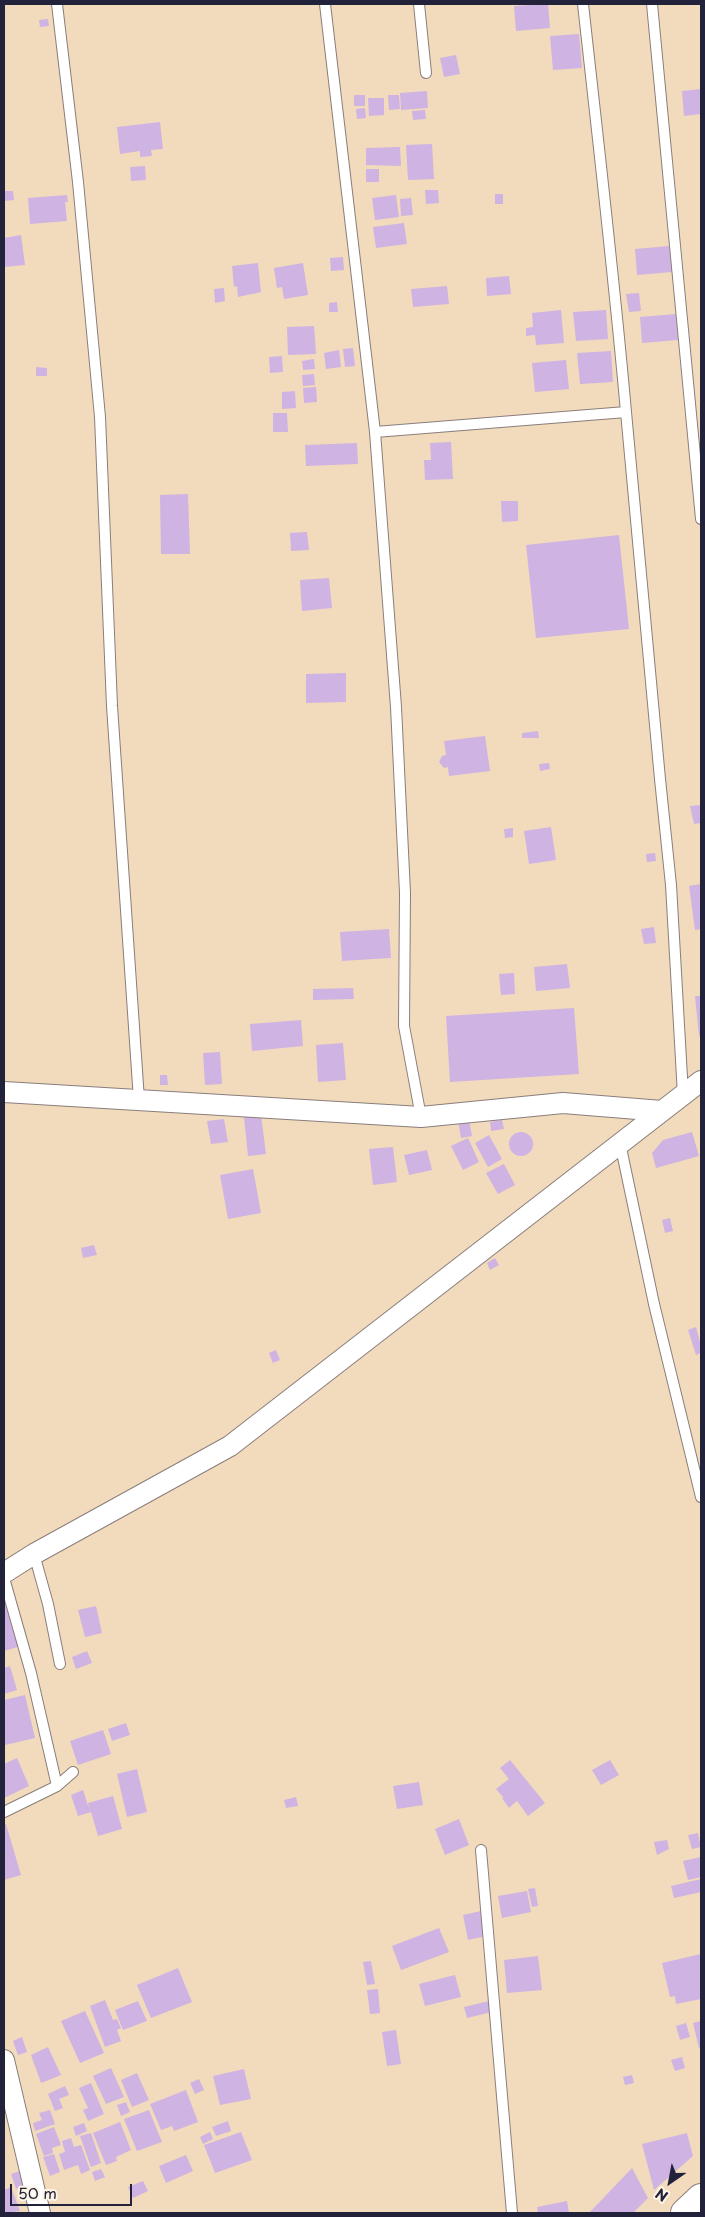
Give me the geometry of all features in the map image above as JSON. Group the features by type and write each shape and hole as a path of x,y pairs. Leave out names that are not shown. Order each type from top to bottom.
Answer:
{"highway":[{"path":"685,2213 701,2198"}],"street":[{"path":"4,1573 34,1554 230,1446 701,1082"},
{"path":"4,1092 421,1117 563,1103 662,1111"},
{"path":"4,2060 40,2213"}],"lane":[{"path":"57,4 78,182 100,417 112,706 139,1100"},
{"path":"325,4 375,432 396,706 405,893 404,1026 421,1117"},
{"path":"420,4 426,73"},
{"path":"583,4 603,199 615,291 671,885 683,1096"},
{"path":"652,4 701,518"},
{"path":"375,432 626,412"},
{"path":"620,1143 654,1304 701,1497"},
{"path":"34,1554 48,1604 60,1664"},
{"path":"4,1578 31,1673 57,1786"},
{"path":"4,1812 57,1786 73,1772"},
{"path":"481,1850 512,2213"}],"building":[{"path":"548,4 550,28 516,31 514,6"},
{"path":"48,19 49,26 40,27 39,20"},
{"path":"579,34 582,68 553,70 550,36"},
{"path":"456,55 460,74 444,77 440,58"},
{"path":"701,89 701,114 684,116 682,91"},
{"path":"427,91 428,108 401,110 400,93"},
{"path":"354,95 365,95 365,106 354,106"},
{"path":"388,95 399,95 400,109 389,110"},
{"path":"368,98 384,98 384,115 369,116"},
{"path":"365,108 366,118 357,119 356,109"},
{"path":"425,110 426,119 413,120 412,111"},
{"path":"160,122 163,149 151,150 152,156 140,157 140,151 120,154 117,127"},
{"path":"432,144 434,179 408,180 406,145"},
{"path":"400,147 401,166 366,165 366,148"},
{"path":"145,166 146,180 131,181 130,167"},
{"path":"366,169 379,169 379,182 366,182"},
{"path":"425,190 438,190 439,203 426,204"},
{"path":"4,191 13,191 14,200 4,201"},
{"path":"495,194 503,194 503,204 495,204"},
{"path":"67,195 68,202 65,202 67,221 30,224 28,198"},
{"path":"396,195 399,217 375,220 372,198"},
{"path":"411,198 413,215 401,216 400,199"},
{"path":"404,223 407,244 376,248 373,227"},
{"path":"21,235 25,265 4,267 4,238"},
{"path":"669,246 672,272 637,275 635,249"},
{"path":"343,257 344,270 331,271 330,258"},
{"path":"258,263 261,292 238,297 237,286 234,287 232,266"},
{"path":"303,263 308,295 284,299 282,287 277,288 274,268"},
{"path":"509,276 511,294 487,296 486,278"},
{"path":"447,286 449,304 413,307 411,289"},
{"path":"224,288 225,301 215,303 214,289"},
{"path":"639,293 641,311 629,312 626,294"},
{"path":"337,302 338,312 329,312 329,303"},
{"path":"561,310 564,343 536,345 535,335 526,336 526,328 533,327 532,313"},
{"path":"606,310 608,339 576,341 573,312"},
{"path":"676,314 678,340 642,343 640,317"},
{"path":"314,326 316,354 288,355 287,327"},
{"path":"353,348 355,366 345,367 343,349"},
{"path":"339,350 341,367 326,369 324,353"},
{"path":"611,351 613,382 580,384 577,353"},
{"path":"282,356 283,372 270,373 269,357"},
{"path":"314,359 315,369 303,370 302,361"},
{"path":"566,360 569,389 535,392 532,363"},
{"path":"36,367 47,368 47,376 36,376"},
{"path":"314,374 315,385 303,386 302,375"},
{"path":"316,387 317,402 304,403 303,388"},
{"path":"295,391 296,408 282,409 282,392"},
{"path":"273,413 287,413 288,432 273,432"},
{"path":"451,442 453,479 425,480 424,460 431,460 430,443"},
{"path":"357,443 358,464 306,466 305,445"},
{"path":"188,494 190,554 161,554 160,495"},
{"path":"501,501 518,501 518,521 502,522"},
{"path":"307,532 309,550 291,551 290,533"},
{"path":"619,535 629,629 536,638 526,545"},
{"path":"329,578 332,608 302,611 300,580"},
{"path":"346,673 346,702 306,703 306,674"},
{"path":"538,731 539,738 522,738 522,733"},
{"path":"485,736 490,771 449,776 448,767 444,768 439,762 442,756 446,755 444,741"},
{"path":"549,763 550,769 540,771 539,764"},
{"path":"701,805 701,823 694,824 690,806"},
{"path":"551,827 556,860 529,864 524,831"},
{"path":"513,828 513,837 505,838 504,829"},
{"path":"655,853 656,861 647,862 646,854"},
{"path":"701,884 701,929 695,930 689,886"},
{"path":"654,927 656,943 644,944 641,929"},
{"path":"389,929 391,958 342,961 340,932"},
{"path":"567,964 570,988 536,991 534,967"},
{"path":"514,973 515,994 501,995 499,974"},
{"path":"353,988 354,999 313,1000 313,989"},
{"path":"695,996 701,996 701,1035 699,1036"},
{"path":"574,1008 579,1074 450,1082 446,1016"},
{"path":"301,1020 303,1046 252,1051 250,1024"},
{"path":"343,1043 346,1080 318,1082 316,1045"},
{"path":"220,1052 222,1084 205,1085 203,1053"},
{"path":"160,1075 167,1075 168,1085 160,1085"},
{"path":"261,1115 266,1154 248,1156 244,1117"},
{"path":"224,1119 228,1142 211,1144 207,1121"},
{"path":"469,1119 472,1136 461,1138 458,1121"},
{"path":"502,1120 504,1129 491,1131 490,1122"},
{"path":"521,1132 530,1135 533,1144 530,1153 521,1156 512,1153 509,1144 512,1135"},
{"path":"692,1132 699,1156 656,1168 652,1153 663,1140"},
{"path":"489,1135 502,1159 488,1167 475,1143"},
{"path":"468,1138 479,1162 463,1170 451,1146"},
{"path":"393,1147 397,1182 373,1185 369,1149"},
{"path":"427,1150 432,1170 409,1175 404,1155"},
{"path":"504,1164 515,1185 498,1194 486,1173"},
{"path":"253,1169 261,1213 228,1219 220,1175"},
{"path":"670,1218 673,1231 665,1233 662,1220"},
{"path":"94,1245 97,1255 83,1258 81,1248"},
{"path":"495,1258 499,1265 490,1270 487,1263"},
{"path":"696,1327 701,1353 696,1355 688,1330"},
{"path":"276,1350 280,1360 273,1363 269,1353"},
{"path":"9,1602 21,1646 4,1651 4,1603"},
{"path":"96,1606 102,1633 85,1637 78,1610"},
{"path":"87,1651 92,1663 76,1669 72,1657"},
{"path":"10,1666 17,1690 4,1694 4,1668"},
{"path":"25,1695 35,1738 5,1745 4,1700"},
{"path":"126,1723 130,1735 112,1741 108,1729"},
{"path":"103,1730 111,1754 78,1765 70,1741"},
{"path":"17,1758 29,1786 4,1798 4,1764"},
{"path":"510,1760 545,1803 528,1816 517,1801 509,1808 502,1798 508,1794 503,1797 496,1789 509,1779 500,1768"},
{"path":"610,1760 619,1775 601,1785 592,1770"},
{"path":"137,1769 147,1812 127,1817 117,1774"},
{"path":"419,1782 423,1805 397,1809 393,1786"},
{"path":"83,1790 89,1809 88,1803 113,1796 122,1829 98,1836 91,1812 78,1816 71,1795"},
{"path":"296,1797 298,1806 286,1808 284,1800"},
{"path":"459,1819 469,1845 445,1855 435,1829"},
{"path":"6,1824 21,1875 4,1880 4,1825"},
{"path":"698,1833 701,1847 692,1849 688,1835"},
{"path":"667,1840 669,1849 657,1855 654,1842"},
{"path":"701,1857 701,1877 688,1880 683,1861"},
{"path":"701,1879 701,1892 674,1898 671,1886"},
{"path":"535,1888 538,1906 532,1907 528,1889"},
{"path":"527,1891 531,1912 502,1918 498,1896"},
{"path":"481,1911 486,1936 468,1940 463,1915"},
{"path":"439,1928 449,1952 401,1970 392,1946"},
{"path":"701,1954 701,1999 676,2004 675,1996 670,1997 662,1963"},
{"path":"538,1956 542,1990 507,1993 504,1960"},
{"path":"371,1961 375,1984 367,1985 363,1962"},
{"path":"178,1968 192,2002 151,2018 137,1985"},
{"path":"455,1975 461,1997 425,2006 419,1984"},
{"path":"378,1989 380,2013 370,2014 367,1990"},
{"path":"105,2000 113,2020 117,2019 121,2028 117,2030 121,2041 105,2047 90,2006"},
{"path":"138,2001 147,2021 123,2030 115,2010"},
{"path":"489,2001 492,2012 467,2018 464,2007"},
{"path":"85,2011 104,2053 80,2063 61,2021"},
{"path":"701,2021 701,2048 699,2048 693,2023"},
{"path":"686,2023 690,2037 680,2040 676,2026"},
{"path":"396,2030 401,2064 387,2066 382,2032"},
{"path":"22,2037 27,2052 18,2055 13,2041"},
{"path":"48,2047 61,2075 41,2083 31,2055"},
{"path":"682,2057 685,2068 675,2071 671,2060"},
{"path":"111,2068 124,2097 106,2104 93,2076"},
{"path":"244,2069 251,2099 220,2105 213,2076"},
{"path":"137,2073 149,2100 132,2107 121,2080"},
{"path":"632,2075 634,2083 625,2085 623,2077"},
{"path":"199,2079 204,2090 195,2094 190,2083"},
{"path":"91,2083 104,2114 88,2121 83,2110 88,2108 79,2088"},
{"path":"65,2086 69,2095 59,2099 63,2108 55,2111 48,2094"},
{"path":"186,2090 198,2122 174,2131 172,2126 161,2130 150,2104"},
{"path":"126,2102 130,2112 121,2116 117,2105"},
{"path":"50,2110 55,2124 35,2131 33,2123 42,2120 39,2113"},
{"path":"149,2110 162,2142 137,2151 124,2119"},
{"path":"228,2121 231,2131 216,2136 212,2127"},
{"path":"120,2122 131,2150 116,2157 117,2161 106,2165 93,2133"},
{"path":"84,2123 87,2131 76,2136 73,2127"},
{"path":"54,2127 61,2145 52,2148 53,2153 44,2156 36,2134"},
{"path":"210,2132 213,2139 203,2144 200,2137"},
{"path":"241,2132 252,2160 215,2173 204,2145"},
{"path":"91,2133 101,2163 91,2167 80,2136"},
{"path":"687,2133 693,2156 654,2190 642,2144"},
{"path":"71,2138 74,2147 81,2145 90,2170 81,2174 78,2165 64,2170 59,2154 65,2152 62,2141"},
{"path":"54,2154 60,2172 50,2176 43,2157"},
{"path":"186,2155 193,2171 166,2183 159,2166"},
{"path":"632,2168 648,2198 633,2213 589,2213"},
{"path":"101,2169 105,2177 95,2181 92,2172"},
{"path":"23,2170 28,2184 16,2189 11,2174"},
{"path":"143,2181 148,2191 133,2198 128,2187"},
{"path":"11,2187 20,2211 4,2213 4,2190"},
{"path":"567,2201 569,2213 538,2213 537,2207"}]}
